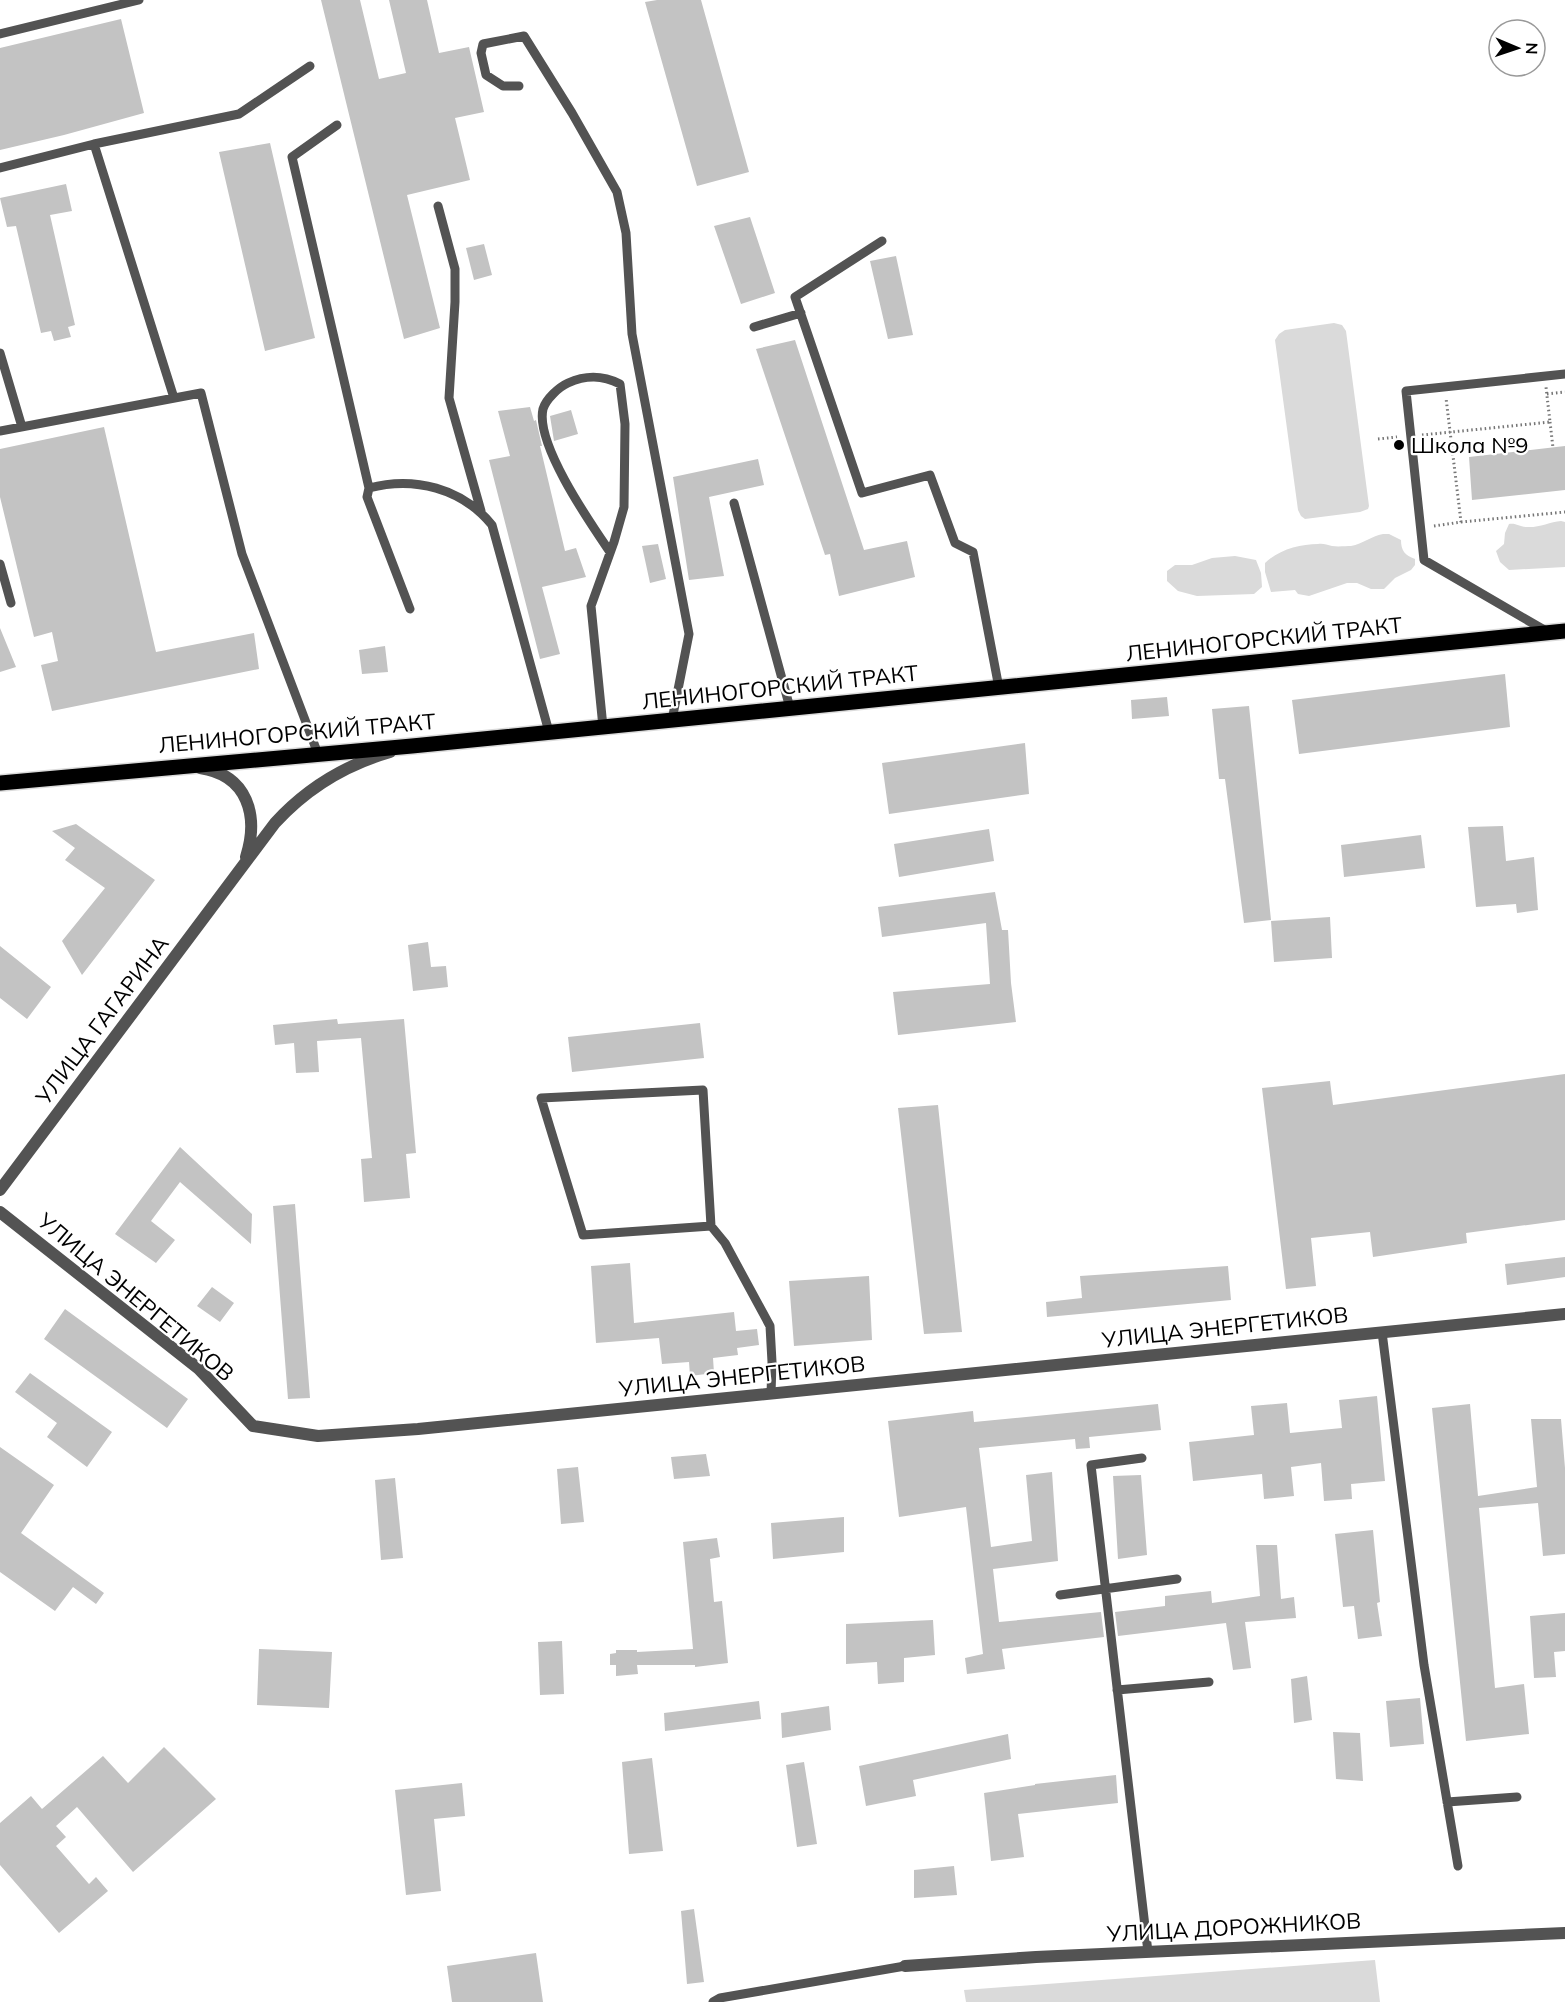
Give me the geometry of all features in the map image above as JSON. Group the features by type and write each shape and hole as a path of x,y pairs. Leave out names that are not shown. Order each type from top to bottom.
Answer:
{"main road":[{"name":"ЛЕНИНОГОРСКИЙ ТРАКТ","path":"0,783 412,746 1565,632"}],"street":[{"name":"УЛИЦА ГАГАРИНА","path":"0,1190 276,823 309,790 352,766 387,752 412,746"},
{"name":"УЛИЦА ГАГАРИНА","path":"186,766 219,772 229,777 244,797 251,833 247,853 237,874"},
{"name":"УЛИЦА ЭНЕРГЕТИКОВ","path":"0,1212 199,1369 253,1426 318,1436 430,1428 1565,1314"},
{"name":"УЛИЦА ДОРОЖНИКОВ","path":"905,1966 1148,1952 1565,1933"}],"lane":[{"path":"0,34 139,0"},
{"path":"519,86 503,86 486,75 481,52 483,44 524,36 572,112 617,192 626,233 632,334 689,634 672,720"},
{"path":"0,168 94,144 239,114 310,66"},
{"path":"337,125 292,157 369,488 367,497 410,609"},
{"path":"94,144 174,398"},
{"path":"438,206 454,269 455,302 449,398 481,511"},
{"path":"882,241 795,297 862,493 930,475 955,543 973,552 999,687"},
{"path":"754,327 801,313"},
{"path":"0,352 22,427"},
{"path":"1549,633 1424,560 1406,391 1565,374"},
{"path":"603,727 591,606 610,552 624,507 625,424 620,384 610,379 593,376 562,385 544,408 543,424 550,448 577,502 610,552"},
{"path":"0,431 201,393 242,555 318,754"},
{"path":"369,488 386,484 412,483 452,492 481,511 492,525 549,732"},
{"path":"734,502 790,708"},
{"path":"0,564 11,603"},
{"path":"711,1226 583,1235 541,1098 703,1090 711,1226 725,1243 770,1326 771,1394"},
{"path":"1382,1332 1424,1665 1458,1866"},
{"path":"1142,1458 1091,1465 1148,1952"},
{"path":"1060,1595 1177,1579"},
{"path":"1117,1690 1209,1682"},
{"path":"1447,1802 1517,1797"},
{"path":"713,2002 720,1998 905,1966"}],"path":[{"path":"1544,376 1553,448"},
{"path":"1445,387 1461,522"},
{"path":"1546,394 1565,392"},
{"path":"1378,439 1550,422"},
{"path":"1420,528 1565,512"}],"shaded area":[{"path":"1334,323 1342,325 1346,331 1369,506 1368,509 1360,512 1305,519 1298,510 1275,340 1285,330"},
{"path":"1565,522 1565,567 1509,570 1500,562 1496,551 1504,544 1509,524 1531,527"},
{"path":"1383,534 1389,534 1401,540 1404,552 1415,559 1415,565 1411,570 1395,578 1384,589 1371,589 1357,583 1347,583 1309,596 1298,594 1295,590 1271,592 1265,572 1265,563 1270,558 1290,549 1311,544 1351,546"},
{"path":"1235,556 1256,560 1261,573 1262,587 1254,594 1197,596 1178,591 1167,581 1167,571 1175,565 1192,565 1212,558"},
{"path":"1375,1960 1380,2002 966,2002 964,1990"}],"building":[{"path":"321,0 360,0 379,79 406,73 389,0 427,0 439,53 469,47 484,112 455,118 470,180 407,195 440,328 404,339"},
{"path":"701,0 749,172 697,186 645,2"},
{"path":"121,19 144,113 0,150 0,48"},
{"path":"270,143 315,338 265,351 219,152"},
{"path":"66,184 72,211 50,215 75,325 68,327 71,337 54,341 51,331 41,333 16,226 7,227 0,198"},
{"path":"750,217 775,293 741,304 714,226"},
{"path":"484,244 492,275 474,280 466,248"},
{"path":"896,256 913,335 888,339 870,261"},
{"path":"795,340 864,550 907,541 915,577 839,596 830,554 825,555 756,349"},
{"path":"530,407 534,421 536,420 565,551 576,548 586,577 542,587 560,654 540,659 489,460 510,456 498,411"},
{"path":"571,410 578,434 554,441 550,416"},
{"path":"104,427 156,652 254,633 259,669 52,711 41,665 58,661 52,632 34,637 0,497 0,449"},
{"path":"1565,446 1565,490 1472,500 1469,457"},
{"path":"758,459 764,485 709,497 724,576 689,580 673,477"},
{"path":"658,544 666,579 650,583 642,546"},
{"path":"0,628 16,667 0,672"},
{"path":"385,646 388,672 362,674 359,650"},
{"path":"1505,674 1510,727 1299,754 1292,700"},
{"path":"1167,697 1169,716 1132,719 1131,700"},
{"path":"1249,706 1271,920 1244,923 1225,779 1219,779 1212,709"},
{"path":"1025,743 1029,794 889,814 882,763"},
{"path":"76,824 155,880 82,975 62,941 105,888 65,860 75,848 52,831"},
{"path":"1503,826 1506,861 1534,857 1538,910 1517,913 1516,904 1476,907 1468,827"},
{"path":"989,829 994,861 899,877 894,844"},
{"path":"1421,835 1425,868 1344,877 1341,845"},
{"path":"995,892 1002,930 1008,930 1016,1022 898,1035 893,992 990,984 986,923 882,937 878,907"},
{"path":"1330,917 1332,958 1274,962 1271,921"},
{"path":"428,942 431,967 446,966 448,987 413,991 408,945"},
{"path":"0,946 51,987 27,1019 0,998"},
{"path":"337,1019 338,1024 404,1019 416,1153 406,1154 410,1198 364,1202 361,1159 372,1158 361,1038 317,1041 319,1072 296,1073 294,1043 275,1045 273,1025"},
{"path":"700,1023 704,1058 572,1072 568,1037"},
{"path":"1565,1074 1565,1220 1466,1233 1467,1243 1373,1257 1370,1232 1311,1238 1316,1286 1286,1289 1262,1088 1330,1081 1333,1105"},
{"path":"938,1105 962,1332 924,1334 898,1108"},
{"path":"180,1147 252,1214 251,1244 180,1182 151,1221 175,1240 156,1263 115,1234"},
{"path":"295,1204 310,1398 288,1399 273,1206"},
{"path":"1565,1257 1565,1277 1507,1285 1505,1264"},
{"path":"630,1263 634,1323 734,1312 736,1331 757,1329 759,1345 737,1348 738,1355 713,1358 714,1373 690,1376 689,1362 662,1364 659,1338 596,1343 591,1266"},
{"path":"1228,1266 1231,1300 1047,1317 1046,1302 1082,1298 1080,1276"},
{"path":"869,1276 872,1340 794,1346 789,1281"},
{"path":"212,1287 234,1303 220,1322 197,1306"},
{"path":"65,1309 188,1399 167,1428 44,1339"},
{"path":"30,1373 112,1432 87,1467 47,1437 57,1423 15,1392"},
{"path":"1377,1396 1385,1481 1351,1484 1352,1499 1324,1501 1321,1463 1291,1467 1294,1496 1264,1499 1262,1474 1193,1481 1189,1442 1254,1435 1251,1406 1287,1403 1290,1433 1342,1428 1339,1400"},
{"path":"1158,1404 1161,1430 1089,1437 1090,1448 1076,1449 1075,1439 979,1448 991,1547 1032,1541 1026,1475 1052,1472 1058,1561 993,1569 999,1622 1101,1612 1104,1637 1002,1649 1005,1669 967,1674 965,1658 983,1654 966,1507 899,1517 888,1421 973,1411 974,1422"},
{"path":"1470,1404 1478,1496 1537,1487 1531,1419 1561,1419 1565,1468 1565,1554 1543,1556 1538,1503 1479,1508 1495,1688 1524,1684 1529,1734 1466,1741 1432,1408"},
{"path":"0,1447 54,1485 21,1533 104,1593 96,1604 73,1587 55,1611 0,1572"},
{"path":"706,1454 710,1476 674,1479 671,1457"},
{"path":"578,1467 584,1522 561,1524 557,1469"},
{"path":"1141,1475 1147,1555 1118,1559 1113,1476"},
{"path":"395,1478 403,1558 381,1560 375,1480"},
{"path":"844,1517 844,1552 773,1559 771,1523"},
{"path":"1373,1530 1380,1602 1377,1603 1382,1636 1358,1639 1354,1606 1343,1607 1335,1534"},
{"path":"717,1538 720,1557 710,1559 714,1602 722,1601 728,1663 695,1667 695,1665 637,1665 638,1674 616,1676 616,1665 610,1665 610,1654 616,1653 616,1650 637,1650 637,1652 693,1649 683,1542"},
{"path":"1256,1545 1277,1545 1281,1599 1294,1597 1296,1618 1245,1622 1251,1668 1233,1670 1226,1623 1118,1636 1115,1612 1165,1606 1165,1596 1211,1591 1212,1603 1260,1596"},
{"path":"1565,1613 1565,1651 1554,1652 1556,1677 1534,1678 1530,1616"},
{"path":"933,1620 935,1655 904,1658 904,1682 878,1684 877,1662 846,1664 846,1624"},
{"path":"562,1641 564,1694 540,1695 538,1642"},
{"path":"259,1649 332,1652 329,1708 257,1705"},
{"path":"1307,1676 1312,1720 1294,1723 1291,1679"},
{"path":"1420,1698 1424,1744 1390,1747 1386,1701"},
{"path":"759,1701 761,1719 665,1731 664,1713"},
{"path":"829,1706 831,1730 782,1738 781,1713"},
{"path":"1333,1732 1360,1733 1363,1781 1336,1779"},
{"path":"1008,1734 1011,1759 913,1780 916,1796 866,1806 859,1766"},
{"path":"164,1747 216,1799 133,1872 77,1807 56,1826 66,1837 56,1846 89,1884 96,1877 108,1891 59,1933 0,1865 0,1823 31,1796 42,1809 103,1756 128,1783"},
{"path":"652,1758 663,1851 629,1854 622,1762"},
{"path":"804,1762 817,1844 797,1847 786,1765"},
{"path":"1116,1775 1118,1803 1018,1814 1024,1857 991,1861 984,1793 1035,1784"},
{"path":"462,1783 465,1816 434,1819 441,1891 406,1895 395,1790"},
{"path":"954,1866 957,1895 914,1898 914,1870"},
{"path":"694,1909 704,1982 687,1984 681,1911"},
{"path":"536,1953 543,2002 452,2002 447,1966"}],"place":[{"name":"Школа №9","path":"1399,445"}]}
